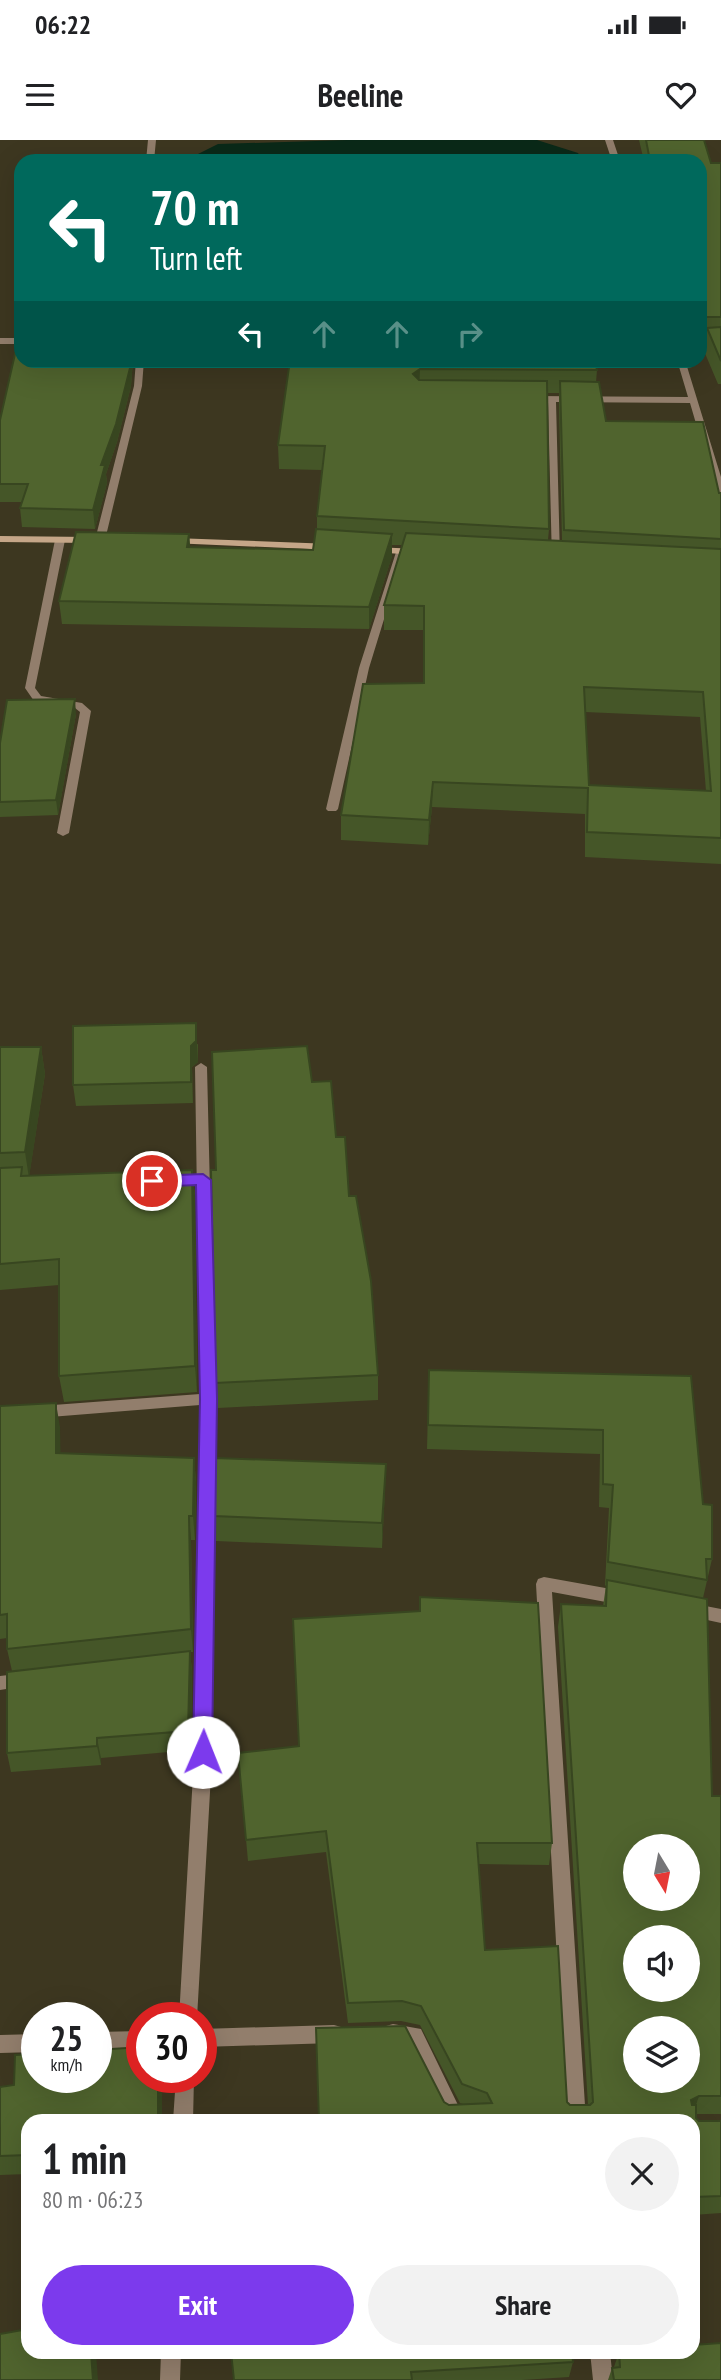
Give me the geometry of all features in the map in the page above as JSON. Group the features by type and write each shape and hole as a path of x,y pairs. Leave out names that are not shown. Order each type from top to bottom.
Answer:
{"main road":[{"path":"0,539 114,540"},
{"path":"155,541 225,541 346,548"},
{"path":"360,549 426,553"},
{"path":"542,560 568,561"}],"street":[{"path":"100,540 138,386 139,368"},
{"path":"684,368 721,492"},
{"path":"525,399 694,400"},
{"path":"552,400 555,561"},
{"path":"60,540 30,688 38,699 78,705 86,711 63,833"},
{"path":"332,809 364,668 400,551"},
{"path":"189,2002 202,1775 197,1661 208,1399 196,1180 201,1068"},
{"path":"0,1415 208,1399"},
{"path":"576,2114 544,1584 639,1601"},
{"path":"680,1608 721,1616"},
{"path":"0,1683 41,1678"},
{"path":"374,2033 414,2036 453,2114"},
{"path":"217,2038 348,2034"},
{"path":"0,2045 21,2044"},
{"path":"183,2114 184,2093"},
{"path":"170,2380 171,2359"},
{"path":"601,2359 603,2380"}],"shaded area":[{"path":"347,140 537,140 579,154 198,154 218,144"}],"building":[{"path":"646,140 704,140 711,163 721,163 721,317 707,317 707,154 649,154"},
{"path":"721,327 721,361 707,328"},
{"path":"14,358 14,368 130,368 116,424 101,465 105,465 93,510 20,508 28,484 0,484 0,420"},
{"path":"289,368 597,368 420,369 413,374 419,380 547,381 549,529 317,516 325,446 278,445"},
{"path":"560,381 599,382 606,421 703,422 721,493 721,539 564,530"},
{"path":"316,529 392,534 369,607 59,601 76,532 189,534 187,547 313,550"},
{"path":"406,533 721,549 721,838 587,832 588,788 433,782 429,820 341,815 363,684 424,683 424,606 384,605","holes":["584,687 703,692 711,791 589,785"]},
{"path":"75,699 56,800 0,802 0,743 7,700"},
{"path":"196,1023 196,1041 191,1046 191,1082 73,1085 73,1026"},
{"path":"307,1046 312,1082 331,1081 336,1137 345,1137 349,1196 356,1196 371,1281 378,1375 215,1383 211,1170 216,1170 212,1052"},
{"path":"0,1047 41,1047 25,1152 0,1153"},
{"path":"22,1167 21,1176 192,1170 195,1366 59,1376 59,1259 0,1264 0,1168"},
{"path":"429,1370 691,1376 703,1504 712,1505 712,1559 706,1559 707,1580 608,1562 613,1485 603,1484 603,1430 428,1425"},
{"path":"56,1403 56,1453 194,1458 193,1516 189,1516 191,1629 7,1649 7,1614 0,1615 0,1406"},
{"path":"215,1458 386,1464 382,1523 214,1516"},
{"path":"607,1580 707,1599 712,1796 721,1796 721,2096 699,2096 691,2100 692,2105 696,2105 696,2114 319,2114 316,2028 405,2026 444,2102 449,2105 492,2103 487,2093 462,2084 421,2006 402,2001 348,2003 326,1831 246,1840 238,1753 299,1746 293,1619 420,1611 420,1597 538,1603 552,1843 477,1843 485,1950 558,1946 567,2102 570,2105 590,2105 593,2102 561,1604 606,1606"},
{"path":"190,1651 188,1731 97,1738 97,1746 7,1753 7,1672"},
{"path":"126,2048 126,2093 158,2093 158,2114 21,2114 21,2155 0,2156 0,2087 14,2085 15,2055 21,2055 21,2093 112,2093 112,2049"},
{"path":"700,2121 721,2121 721,2196 700,2197"},
{"path":"21,2330 21,2359 92,2359 93,2380 0,2380 0,2334"},
{"path":"721,2343 721,2380 614,2380 612,2368 620,2367 619,2359 700,2359 700,2344"},
{"path":"232,2359 573,2359 573,2362 411,2372 412,2380 234,2380"}],"route":[{"path":"152,1181 203,1180 208,1399 203,1752"}]}
